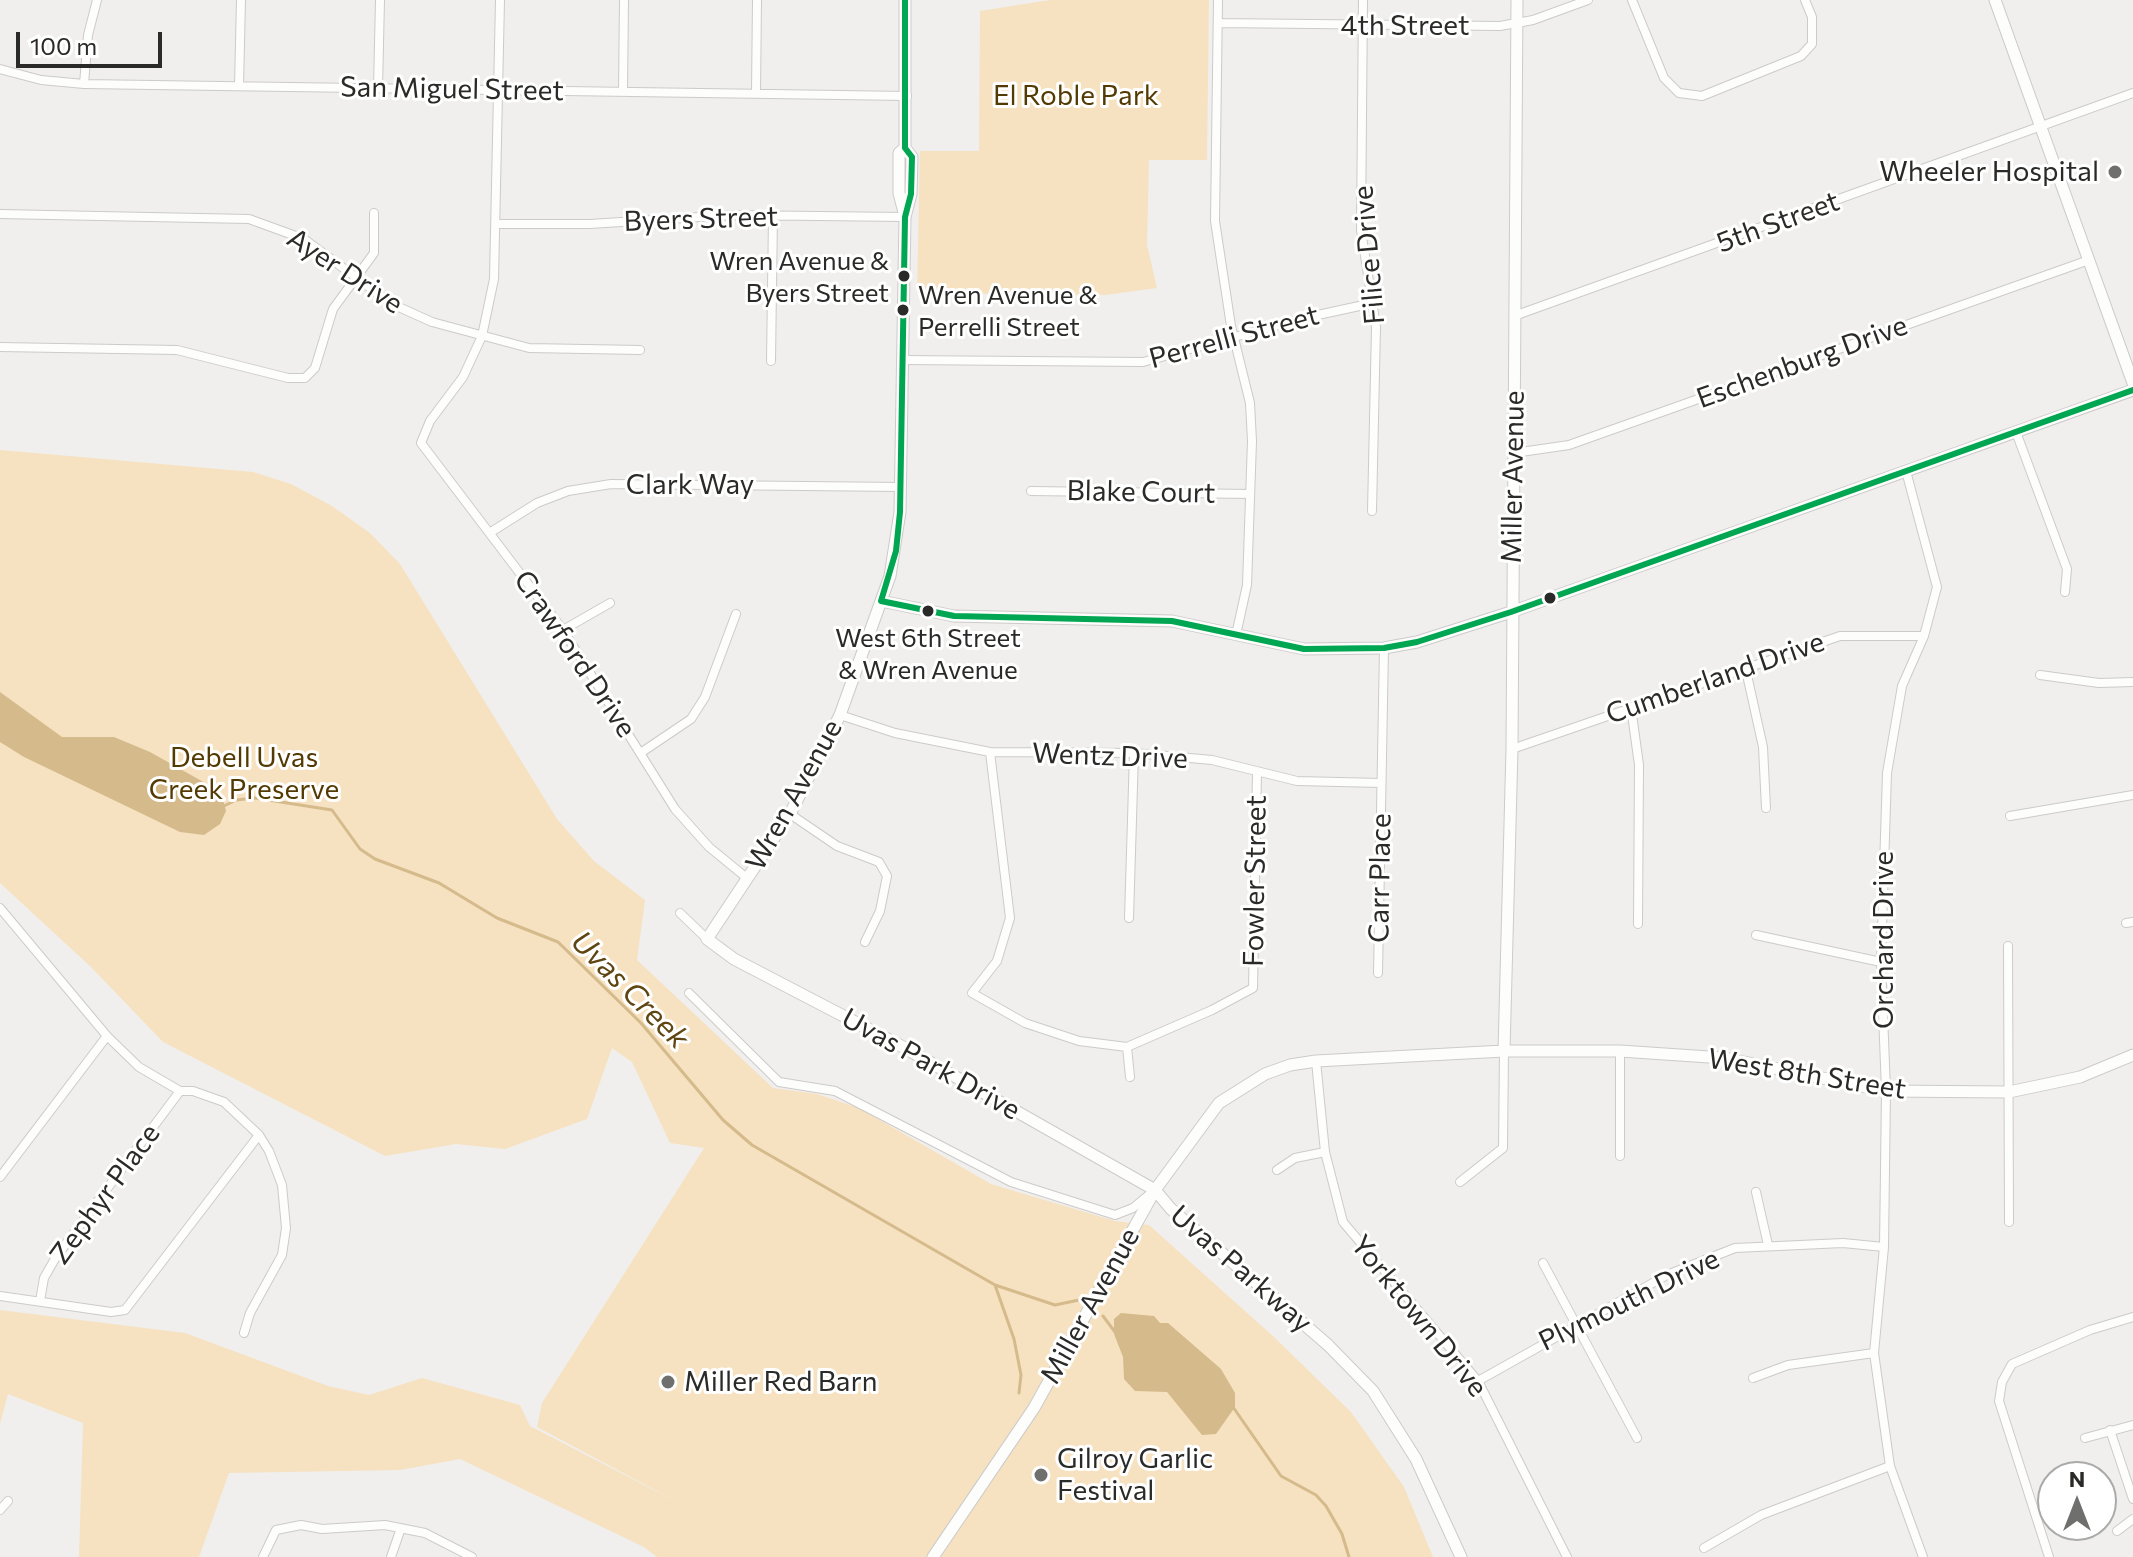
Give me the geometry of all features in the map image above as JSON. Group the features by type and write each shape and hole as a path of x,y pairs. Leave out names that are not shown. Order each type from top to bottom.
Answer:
{"street":[{"path":"84,84 88,35 97,0"},
{"path":"239,86 241,0"},
{"path":"378,88 380,0"},
{"path":"482,336 494,279 497,224 500,0"},
{"path":"623,92 624,0"},
{"path":"756,93 757,0"},
{"name":"Wren Avenue","path":"707,939 790,814 840,715 896,551 901,487 905,217 911,194 912,157 905,148 905,0"},
{"path":"1218,0 1215,221 1234,337 1250,403 1247,585 1236,635"},
{"name":"Filice Drive","path":"1363,0 1361,230 1376,327 1372,511"},
{"name":"Miller Avenue","path":"1504,1051 1512,749 1517,0"},
{"name":"4th Street","path":"1218,23 1362,26 1517,24 1588,0"},
{"path":"1632,0 1664,78 1679,93 1702,96 1801,56 1812,44 1812,17 1805,0"},
{"path":"1995,0 2133,383"},
{"name":"San Miguel Street","path":"0,69 41,80 84,84 907,96"},
{"name":"5th Street","path":"1514,316 2133,93"},
{"path":"0,347 177,350 288,378 305,378 315,368 333,309 374,253 374,213"},
{"name":"Ayer Drive","path":"0,214 249,219 304,239 412,315 529,348 640,350"},
{"path":"771,361 773,216"},
{"name":"Byers Street","path":"497,224 773,216 905,217"},
{"name":"Eschenburg Drive","path":"1514,453 1569,445 2089,260"},
{"name":"Perrelli Street","path":"903,360 1143,362 1373,303"},
{"name":"Crawford Drive","path":"482,336 463,377 430,421 421,443 563,630 675,809 709,847 748,879"},
{"path":"881,601 954,616 1172,621 1304,649 1384,648 1417,642 1511,612 2133,390"},
{"path":"2016,432 2067,569 2065,592"},
{"name":"Orchard Drive","path":"1906,471 1937,587 1924,636 1902,686 1887,773 1881,962 1886,1091 1884,1247 1874,1353 1890,1466 1923,1557"},
{"name":"Clark Way","path":"491,532 537,503 568,491 611,484 901,487"},
{"name":"Blake Court","path":"1031,491 1250,494"},
{"path":"563,630 610,603"},
{"path":"642,752 691,719 705,697 736,614"},
{"name":"Cumberland Drive","path":"1512,749 1745,666 1840,636 1924,636"},
{"name":"Carr Place","path":"1378,973 1384,648"},
{"path":"1745,666 1763,747 1766,808"},
{"path":"2040,675 2099,683 2133,682"},
{"path":"1631,707 1639,765 1638,924"},
{"name":"Wentz Drive","path":"840,715 895,733 990,752 1134,753 1212,760 1297,781 1381,783"},
{"path":"990,752 1010,918 997,961 972,993 1025,1023 1079,1041 1127,1047 1130,1077"},
{"path":"1129,918 1134,753"},
{"name":"Fowler Street","path":"1127,1047 1212,1010 1253,988 1257,773"},
{"path":"2010,816 2133,795"},
{"path":"790,814 837,846 879,862 887,876 880,911 865,942"},
{"path":"0,908 107,1036 139,1067 180,1091 193,1091 224,1102 259,1135 282,1185 286,1228 282,1255 250,1313 244,1333"},
{"path":"680,913 707,939"},
{"path":"1756,935 1881,962"},
{"name":"Uvas Park Drive","path":"707,939 734,959 903,1047 1155,1190"},
{"path":"2008,946 2009,1222"},
{"name":"Uvas Parkway","path":"689,993 779,1082 835,1091 1011,1182 1115,1215 1133,1208 1155,1190 1171,1209 1328,1345 1373,1391 1416,1459 1461,1557"},
{"path":"0,1177 107,1036"},
{"path":"1460,1182 1503,1148 1504,1051"},
{"name":"Miller Avenue","path":"933,1557 1029,1415 1155,1190 1219,1103 1265,1074 1290,1065 1316,1061 1504,1051 1620,1051"},
{"path":"1620,1051 1620,1156"},
{"name":"West 8th Street","path":"1620,1051 1724,1058 1886,1091 2009,1092 2080,1077 2133,1055"},
{"name":"Yorktown Drive","path":"1316,1061 1325,1152 1343,1222 1478,1381 1567,1557"},
{"name":"Zephyr Place","path":"40,1301 44,1278 56,1257 180,1091"},
{"path":"0,1296 111,1312 125,1310 259,1135"},
{"path":"1277,1170 1295,1158 1325,1152"},
{"path":"1756,1192 1768,1245"},
{"name":"Plymouth Drive","path":"1478,1381 1576,1323 1667,1275 1735,1248 1843,1243 1884,1247"},
{"path":"1543,1263 1637,1438"},
{"path":"2049,1557 1999,1401 2002,1382 2012,1364 2090,1330 2133,1317"},
{"path":"1753,1378 1788,1365 1874,1353"},
{"path":"2085,1438 2133,1425"},
{"path":"2110,1430 2133,1499"},
{"path":"1704,1548 1761,1515 1890,1466"},
{"path":"0,1510 8,1501"},
{"path":"2117,1531 2133,1519"},
{"path":"263,1557 276,1530 301,1525 322,1529 385,1525 425,1533 472,1557"},
{"path":"391,1557 401,1528"}],"green space":[{"name":"El Roble Park","path":"1050,0 1209,0 1207,160 1149,160 1147,245 1157,288 1105,295 917,293 920,151 979,151 980,11"},
{"name":"Debell Uvas Creek Preserve","path":"0,450 253,472 291,484 332,506 370,533 400,564 557,819 594,861 645,900 637,960 773,1088 817,1094 859,1108 991,1184 1115,1221 1149,1225 1274,1337 1351,1412 1404,1487 1433,1557 657,1557 644,1547 460,1459 400,1470 229,1473 199,1557 79,1557 83,1423 8,1394 0,1424 0,1310 185,1333 328,1386 369,1395 422,1378 520,1405 530,1426 683,1505 537,1427 542,1403 704,1148 670,1143 632,1062 612,1048 587,1119 505,1149 456,1144 385,1156 163,1042 91,967 0,883"}],"shaded area":[{"path":"0,692 62,737 114,737 150,752 207,784 222,796 226,811 220,824 204,835 180,832 24,757 0,742"},
{"path":"1121,1313 1154,1316 1160,1323 1168,1323 1221,1369 1235,1393 1235,1407 1216,1434 1202,1435 1167,1392 1135,1391 1124,1379 1123,1357 1114,1334 1114,1319"}],"waterway":[{"name":"Uvas Creek","path":"224,806 236,800 255,798 332,810 360,849 375,859 439,883 497,918 558,942 641,1023 723,1120 752,1145 995,1285 1055,1305 1079,1300 1084,1303"},
{"path":"995,1285 1014,1339 1021,1375 1019,1393"},
{"name":"Uvas Creek","path":"1103,1316 1115,1332"},
{"name":"Uvas Creek","path":"1233,1407 1281,1476 1316,1495 1326,1506 1342,1534 1349,1557"}],"transit line":[{"path":"881,601 896,551 900,512 905,217 911,194 912,157 905,148 905,0"},
{"path":"881,601 954,616 1172,621 1304,649 1384,648 1417,642 1511,612 2133,390"}],"place":[{"name":"Wheeler Hospital","path":"2115,172"},
{"name":"Wren Avenue & Byers Street","path":"904,276"},
{"name":"Wren Avenue & Perrelli Street","path":"903,310"},
{"name":"West 6th Street & Wren Avenue","path":"928,611"},
{"name":"Miller Red Barn","path":"668,1382"},
{"name":"Gilroy Garlic Festival","path":"1041,1475"}]}
